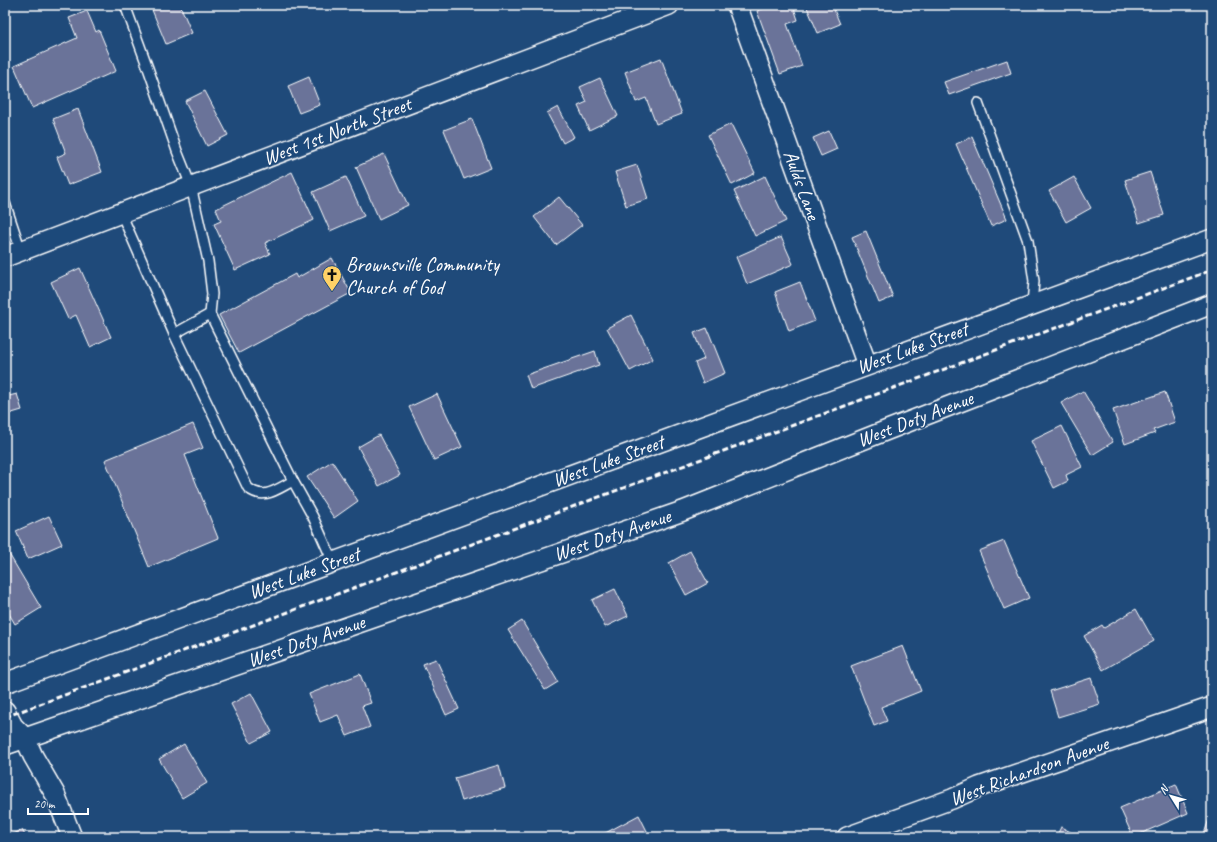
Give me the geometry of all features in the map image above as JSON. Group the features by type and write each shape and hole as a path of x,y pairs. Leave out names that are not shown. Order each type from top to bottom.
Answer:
{"street":[{"name":"West 1st North Street","path":"13,254 669,5"},
{"name":"Aulds Lane","path":"737,5 867,365"},
{"name":"West Luke Street","path":"5,683 1212,239"},
{"name":"West Doty Avenue","path":"5,745 683,511 848,445 1212,304"},
{"name":"West Richardson Avenue","path":"859,835 979,787 1212,707"},
{"path":"5,711 13,726 25,738 33,756 55,794 72,837"}],"lane":[{"path":"124,5 191,186 208,261 212,294 210,314 293,481 313,517 334,562"},
{"path":"978,103 1028,241 1034,281 1032,304"},
{"path":"5,203 13,254"},
{"path":"120,213 174,334 248,488 254,493 267,494 293,481"},
{"path":"174,334 210,314"}],"building":[{"path":"150,5 180,5 192,33 166,44"},
{"path":"773,5 793,5 798,20 787,24 802,66 780,74 757,11"},
{"path":"806,5 832,5 840,24 818,33"},
{"path":"87,11 96,32 99,30 116,71 32,108 14,66 77,38 69,18"},
{"path":"661,58 682,114 656,124 646,98 636,102 625,72"},
{"path":"1007,60 1011,73 949,95 944,82"},
{"path":"309,77 320,105 299,113 288,86"},
{"path":"600,78 618,116 589,130 578,106 587,102 580,87"},
{"path":"205,91 228,135 207,146 185,101"},
{"path":"558,107 574,137 563,143 547,113"},
{"path":"78,109 102,172 68,185 57,157 66,153 53,119"},
{"path":"472,119 491,168 464,179 444,130"},
{"path":"731,124 755,173 732,185 708,135"},
{"path":"829,131 837,149 821,156 813,138"},
{"path":"972,137 1007,219 991,226 956,144"},
{"path":"384,154 408,205 379,219 356,167"},
{"path":"637,165 648,199 626,206 615,172"},
{"path":"292,172 314,220 265,243 270,254 235,270 214,224 221,221 216,209"},
{"path":"1150,172 1164,215 1139,223 1125,180"},
{"path":"765,176 786,221 755,236 734,191"},
{"path":"346,177 364,216 330,231 313,192"},
{"path":"1074,177 1091,208 1066,222 1049,191"},
{"path":"559,197 582,225 556,245 534,217"},
{"path":"866,231 893,297 879,303 852,237"},
{"path":"781,237 793,264 747,284 736,257"},
{"path":"332,258 351,293 239,353 219,315 295,274 297,278"},
{"path":"80,268 111,337 90,347 76,315 68,319 51,282"},
{"path":"800,282 815,321 789,331 775,292"},
{"path":"631,315 653,359 630,371 607,328"},
{"path":"707,328 725,373 703,383 695,363 704,359 694,333"},
{"path":"595,351 599,365 531,389 526,375"},
{"path":"1083,391 1113,442 1092,455 1061,403"},
{"path":"1165,392 1175,422 1153,430 1155,433 1125,444 1113,410"},
{"path":"17,394 22,410 5,415 5,397"},
{"path":"437,394 462,447 434,460 409,407"},
{"path":"193,424 203,448 185,455 218,538 149,567 105,460"},
{"path":"1062,426 1082,467 1066,475 1068,481 1054,488 1031,441"},
{"path":"379,435 400,475 379,486 358,447"},
{"path":"332,461 358,501 334,518 307,477"},
{"path":"49,516 62,544 28,559 16,531"},
{"path":"1004,541 1029,598 1004,609 979,551"},
{"path":"6,549 41,608 15,624 5,607"},
{"path":"690,551 708,583 686,595 669,563"},
{"path":"615,589 628,616 605,627 592,600"},
{"path":"1136,609 1154,641 1103,670 1084,636 1102,625 1104,628"},
{"path":"522,621 558,682 545,690 508,630"},
{"path":"903,646 921,691 881,707 887,721 874,726 851,666"},
{"path":"436,659 459,709 446,715 423,664"},
{"path":"360,674 371,703 362,706 370,727 347,736 338,715 320,722 309,694"},
{"path":"1091,678 1100,704 1058,717 1050,691"},
{"path":"251,693 272,732 251,743 231,704"},
{"path":"184,744 207,783 182,798 159,759"},
{"path":"499,765 505,788 462,801 455,778"},
{"path":"1176,784 1188,813 1133,837 1120,808"},
{"path":"1212,810 1212,837 1203,837"},
{"path":"639,815 650,837 598,837"},
{"path":"1061,827 1080,837 1056,837"},
{"path":"22,830 26,837 7,837"}],"railway":[{"path":"5,717 1212,270"}],"place":[{"name":"Brownsville Community Church of God","path":"332,292"}]}
